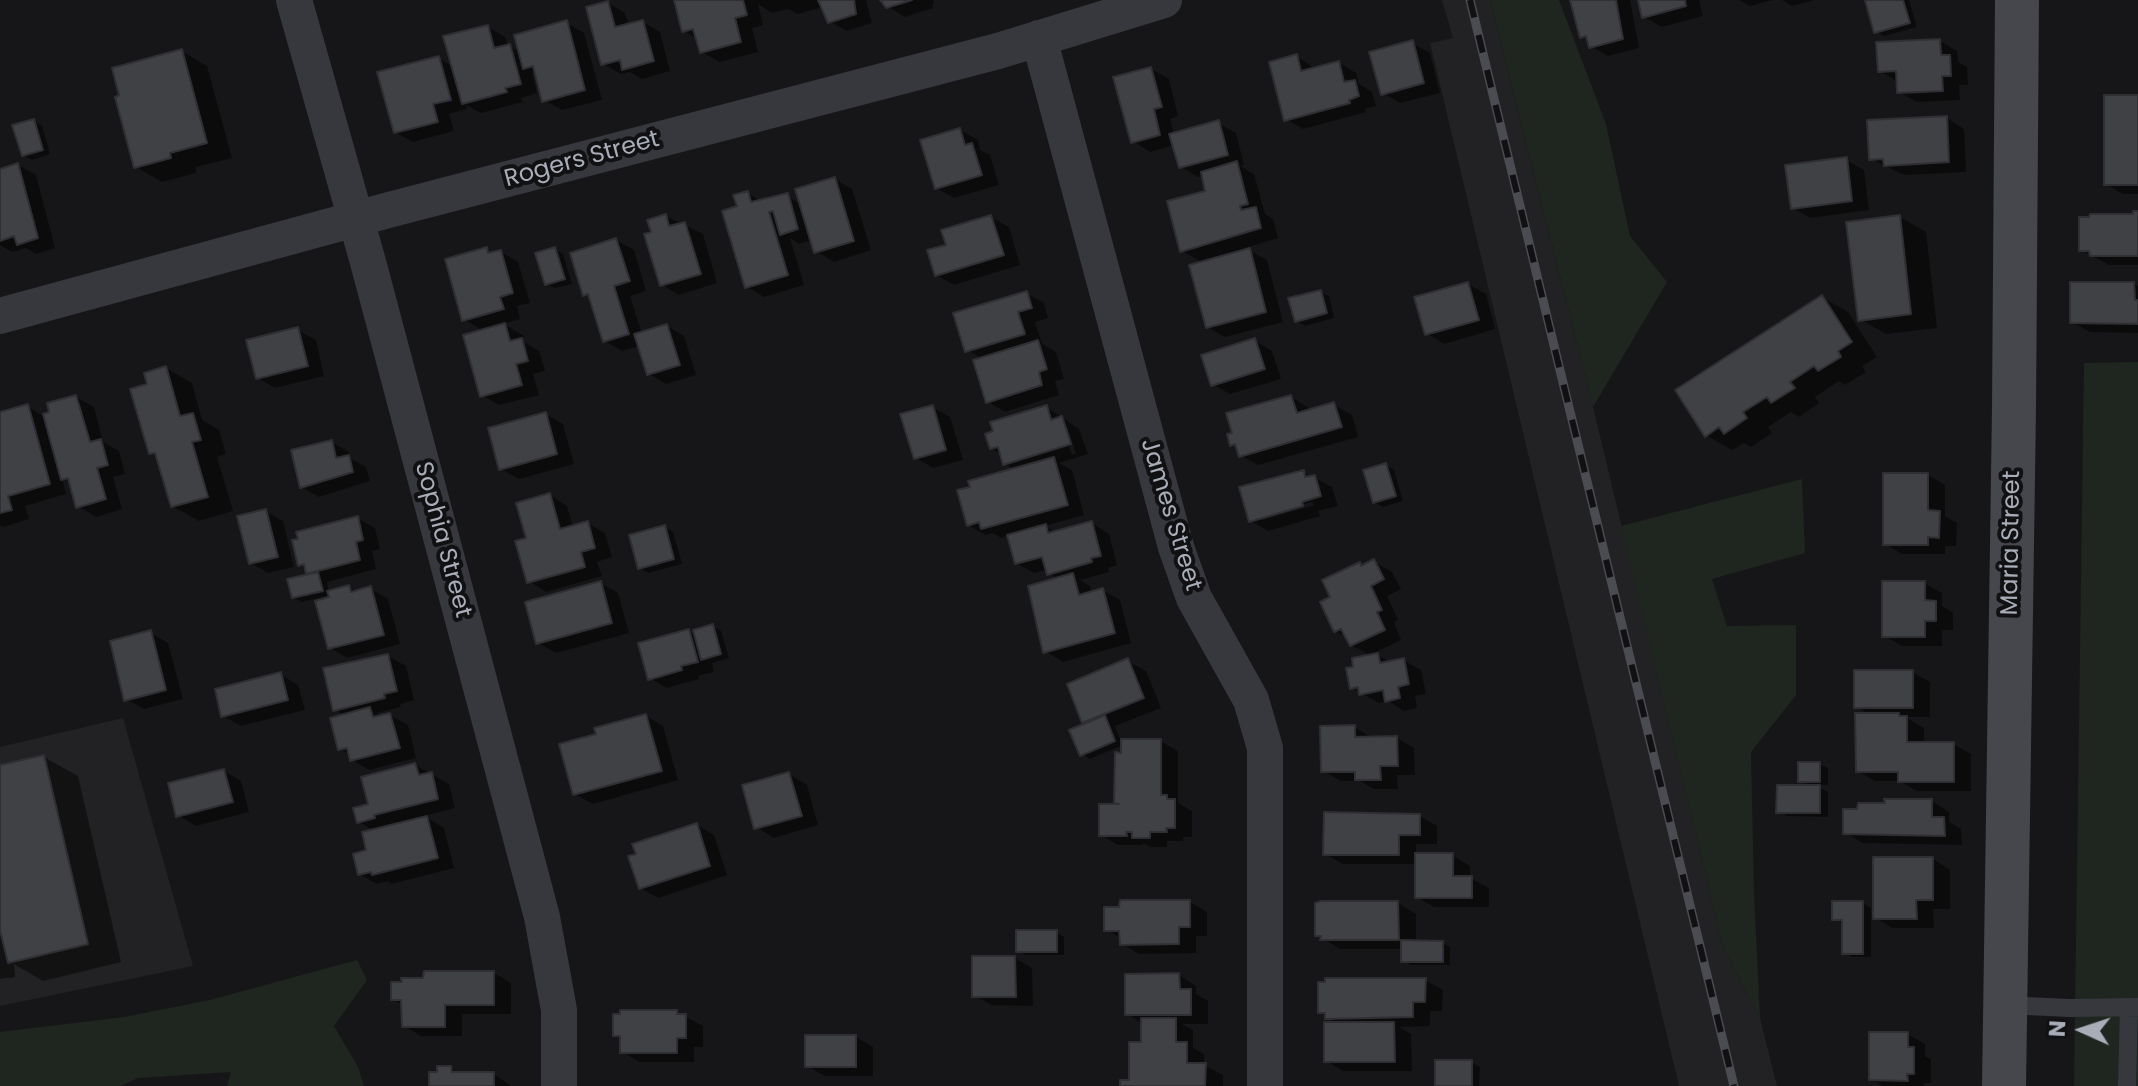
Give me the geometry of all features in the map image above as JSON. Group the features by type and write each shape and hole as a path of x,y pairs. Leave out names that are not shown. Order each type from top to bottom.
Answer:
{"street":[{"name":"Sophia Street","path":"294,0 356,219 542,917 559,1010 559,1086"},
{"name":"Rogers Street","path":"0,316 998,51 1164,0"},
{"name":"Maria Street","path":"2004,1086 2017,0"},
{"name":"James Street","path":"1039,38 1176,547 1194,598 1251,700 1265,748 1265,1086"}],"lane":[{"path":"2005,1005 2134,1007 2127,1086"}],"shaded area":[{"path":"1442,0 1490,0 1593,407 1723,947 1760,1018 1777,1086 1679,1086 1430,43 1453,38"},
{"path":"1490,0 1559,0 1606,124 1630,236 1667,282 1593,407"},
{"path":"2138,362 2138,1086 2074,1086 2084,363"},
{"path":"1802,479 1805,553 1712,579 1727,626 1796,625 1796,695 1751,752 1760,1018 1723,947 1621,526"},
{"path":"123,718 193,966 0,1006 0,747"},
{"path":"357,960 367,980 334,1026 358,1067 364,1086 227,1086 231,1072 138,1078 121,1086 0,1086 0,1032 124,1017 210,1000"}],"building":[{"path":"674,0 743,0 747,15 735,18 741,42 700,53 693,29 682,32"},
{"path":"818,0 854,0 856,14 828,23"},
{"path":"880,0 912,0 886,8"},
{"path":"1570,0 1616,0 1623,39 1589,48 1586,36 1580,38"},
{"path":"1638,0 1685,0 1686,6 1642,18"},
{"path":"1865,0 1903,0 1910,23 1874,33"},
{"path":"608,1 615,27 643,20 654,61 622,70 620,60 601,65 586,7"},
{"path":"567,20 585,90 542,102 533,66 523,69 514,35"},
{"path":"488,25 494,48 510,44 521,84 505,88 507,92 462,104 443,36"},
{"path":"1940,39 1941,55 1950,55 1951,76 1942,76 1943,91 1897,93 1896,71 1878,72 1876,42"},
{"path":"1413,40 1424,83 1381,95 1369,52"},
{"path":"182,49 207,143 170,153 171,158 134,168 115,97 119,95 112,68"},
{"path":"1297,54 1301,71 1339,61 1344,82 1355,80 1359,96 1349,100 1350,103 1284,121 1269,62"},
{"path":"439,56 451,100 433,104 438,122 394,133 377,72"},
{"path":"1151,67 1162,107 1154,109 1160,135 1131,143 1113,77"},
{"path":"2104,95 2138,95 2138,185 2104,185"},
{"path":"1947,116 1949,162 1884,166 1883,159 1869,160 1867,120"},
{"path":"34,119 43,150 22,156 12,125"},
{"path":"1219,120 1228,155 1179,168 1169,134"},
{"path":"960,128 965,145 972,143 982,175 935,189 920,140"},
{"path":"1847,157 1852,201 1791,209 1785,165"},
{"path":"1237,161 1248,204 1240,206 1241,210 1256,207 1261,228 1180,252 1167,201 1205,191 1201,172"},
{"path":"18,163 38,238 17,245 14,236 0,241 0,169"},
{"path":"835,177 854,241 814,253 795,189"},
{"path":"748,191 751,202 788,193 798,229 780,235 773,211 769,212 788,275 745,288 722,211 737,206 733,195"},
{"path":"2133,211 2138,211 2138,256 2090,256 2089,251 2079,251 2079,217 2133,214"},
{"path":"666,214 669,226 685,222 701,274 660,286 644,234 651,232 647,220"},
{"path":"991,215 1004,255 935,276 927,250 946,245 941,230"},
{"path":"1900,215 1911,314 1858,321 1846,222"},
{"path":"616,238 630,281 614,286 629,334 603,342 588,294 583,296 570,253"},
{"path":"487,247 488,253 501,250 513,293 500,297 504,309 462,321 445,259"},
{"path":"555,247 565,279 545,285 535,253"},
{"path":"1250,248 1266,312 1206,328 1189,265"},
{"path":"1468,282 1479,320 1425,335 1414,297"},
{"path":"2070,282 2134,282 2138,324 2070,323"},
{"path":"1321,290 1327,313 1295,322 1288,298"},
{"path":"1027,291 1032,308 1018,312 1025,334 965,352 953,313"},
{"path":"1822,295 1852,342 1838,351 1841,357 1818,371 1814,366 1790,382 1795,388 1771,403 1767,397 1743,412 1747,418 1724,434 1719,427 1705,437 1675,390"},
{"path":"505,323 510,341 522,338 528,361 516,364 522,385 480,397 463,335"},
{"path":"667,324 680,365 647,375 634,334"},
{"path":"298,327 308,366 256,379 246,340"},
{"path":"1255,338 1265,369 1211,386 1201,355"},
{"path":"1038,340 1047,369 1039,372 1042,385 986,403 973,360"},
{"path":"166,366 180,416 193,413 201,440 192,442 208,497 171,507 155,453 149,454 130,389 147,384 144,373"},
{"path":"76,395 90,442 101,439 108,465 97,468 106,499 76,508 68,478 61,480 43,414 49,412 47,403"},
{"path":"1291,395 1297,413 1334,402 1342,427 1239,457 1235,444 1230,446 1227,434 1232,433 1226,413"},
{"path":"28,404 50,484 8,496 12,510 0,513 0,412"},
{"path":"933,405 946,450 914,459 900,414"},
{"path":"1047,405 1051,420 1062,416 1071,444 1003,465 998,447 990,449 985,434 993,431 990,422"},
{"path":"546,412 557,454 499,470 488,428"},
{"path":"332,440 336,458 349,455 353,472 300,488 291,450"},
{"path":"1054,457 1068,505 981,529 979,522 967,526 957,490 970,487 968,481"},
{"path":"1386,463 1396,496 1373,503 1363,470"},
{"path":"1304,470 1305,477 1315,475 1321,496 1302,502 1303,506 1249,522 1239,487"},
{"path":"1883,473 1928,473 1928,510 1940,511 1939,538 1928,537 1928,545 1883,545"},
{"path":"550,493 560,529 588,521 595,548 581,552 585,567 527,583 515,541 526,538 516,503"},
{"path":"266,509 278,557 249,564 237,516"},
{"path":"358,516 363,540 356,542 360,560 306,574 304,564 298,566 292,540 298,539 296,532"},
{"path":"1092,521 1101,556 1091,558 1092,562 1047,575 1042,557 1015,564 1007,535 1046,524 1048,533"},
{"path":"665,525 674,559 638,569 629,535"},
{"path":"1374,559 1384,579 1371,586 1382,610 1377,612 1385,630 1350,646 1341,629 1334,632 1320,602 1330,597 1322,580 1360,562 1361,566"},
{"path":"318,572 323,591 292,598 287,579"},
{"path":"1073,573 1079,595 1103,588 1115,633 1043,653 1028,586"},
{"path":"601,581 612,623 536,644 525,602"},
{"path":"1882,581 1925,581 1925,600 1936,601 1936,621 1925,621 1925,637 1882,637"},
{"path":"349,585 351,592 371,586 384,635 328,649 315,601 329,597 327,591"},
{"path":"713,624 721,654 701,660 693,630"},
{"path":"689,629 698,662 648,680 638,643"},
{"path":"151,630 166,690 124,701 110,641"},
{"path":"1378,653 1380,663 1404,658 1409,684 1398,687 1400,698 1385,702 1383,690 1359,695 1358,687 1350,689 1346,668 1353,667 1352,658"},
{"path":"388,654 397,691 384,694 385,698 333,711 323,668"},
{"path":"1128,658 1144,698 1082,723 1067,684"},
{"path":"1854,670 1913,670 1913,708 1854,708"},
{"path":"281,672 288,700 221,717 215,689"},
{"path":"370,707 373,717 390,713 400,748 350,761 347,748 338,750 330,718"},
{"path":"1855,713 1899,713 1899,716 1907,716 1907,742 1954,742 1954,782 1898,782 1898,772 1856,772"},
{"path":"646,714 662,771 573,795 559,744 596,734 594,728"},
{"path":"1105,715 1115,741 1080,756 1069,730"},
{"path":"1355,725 1355,737 1397,736 1398,766 1380,766 1381,780 1355,780 1355,772 1321,772 1320,726"},
{"path":"1121,739 1161,739 1161,795 1175,799 1175,828 1166,828 1167,832 1150,832 1150,838 1132,838 1132,832 1126,832 1127,836 1099,836 1099,804 1119,804 1114,803 1115,752 1121,753"},
{"path":"44,755 88,944 8,963 0,930 0,765"},
{"path":"1798,762 1820,762 1820,782 1798,782"},
{"path":"415,763 419,775 432,772 438,799 374,815 375,818 357,823 353,808 368,804 361,777"},
{"path":"224,769 233,802 176,817 168,783"},
{"path":"789,772 802,816 754,829 742,785"},
{"path":"1777,785 1820,785 1820,813 1776,813"},
{"path":"1884,799 1932,799 1932,817 1944,817 1945,836 1843,834 1843,809 1857,809 1858,803 1885,803"},
{"path":"1324,812 1420,814 1420,835 1399,835 1399,855 1323,855"},
{"path":"427,816 438,858 372,875 371,872 358,875 353,854 366,850 362,832"},
{"path":"697,823 710,866 639,889 628,856 636,854 632,844"},
{"path":"1415,853 1453,853 1453,876 1472,876 1472,898 1415,898"},
{"path":"1873,857 1933,857 1933,900 1916,900 1917,919 1873,919"},
{"path":"1120,900 1190,900 1190,927 1179,927 1179,944 1120,945 1119,931 1104,931 1104,907 1119,907"},
{"path":"1398,901 1399,940 1320,940 1321,936 1315,936 1315,903"},
{"path":"1832,901 1863,901 1863,954 1842,954 1842,920 1832,920"},
{"path":"1016,930 1057,930 1057,952 1016,952"},
{"path":"1401,940 1443,941 1443,962 1401,962"},
{"path":"972,956 1015,956 1016,997 972,997"},
{"path":"424,971 494,971 494,1005 445,1005 445,1027 402,1027 401,1000 391,1000 391,982 402,982 401,978 423,978"},
{"path":"1179,973 1180,989 1191,989 1191,1015 1125,1015 1125,974"},
{"path":"1325,978 1426,978 1425,1002 1413,1002 1413,1017 1325,1019 1325,1013 1318,1013 1318,982 1325,982"},
{"path":"620,1010 677,1010 677,1014 686,1014 686,1038 677,1038 677,1053 620,1053 620,1036 613,1036 613,1014 620,1014"},
{"path":"1141,1018 1176,1018 1176,1042 1187,1042 1187,1063 1206,1063 1205,1086 1120,1086 1120,1080 1129,1080 1129,1042 1141,1042"},
{"path":"1324,1022 1394,1022 1395,1062 1324,1062"},
{"path":"1869,1032 1908,1032 1908,1047 1914,1047 1914,1074 1907,1074 1908,1081 1869,1080"},
{"path":"805,1035 856,1035 856,1067 805,1067"},
{"path":"1435,1060 1472,1060 1472,1086 1435,1086"},
{"path":"437,1066 451,1066 452,1072 494,1072 494,1086 429,1086 429,1072 437,1072"}],"railway":[{"path":"1470,0 1734,1086"}]}
